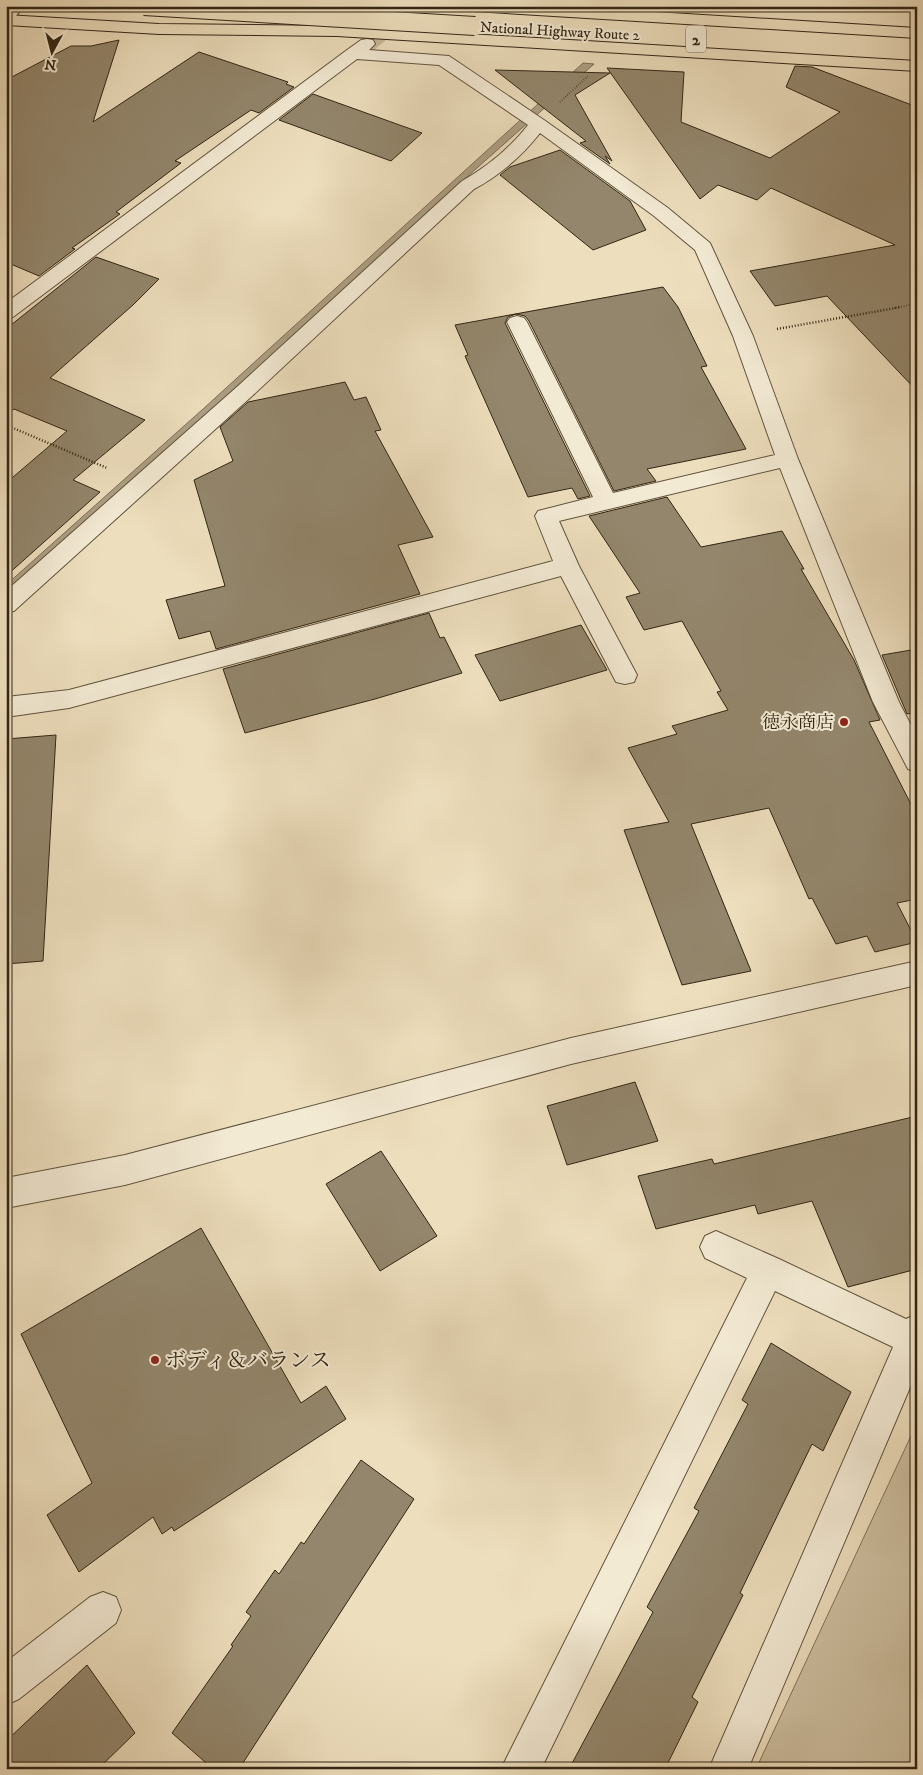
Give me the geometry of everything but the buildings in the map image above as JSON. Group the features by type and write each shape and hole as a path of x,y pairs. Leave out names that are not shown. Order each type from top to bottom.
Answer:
{"main road":[{"path":"6,19 16,6"},
{"name":"National Highway Route 2","path":"144,6 917,52"},
{"name":"National Highway Route 2","path":"473,6 917,33"},
{"path":"700,6 917,20"},
{"path":"6,19 159,29 336,31 917,66"}],"street":[{"path":"6,313 360,49 443,60 531,119 661,212 703,247 743,336 787,458 886,702 917,762"},
{"path":"6,605 245,391 468,185 482,178 529,136 531,119"},
{"path":"517,322 606,501"},
{"path":"625,676 567,566 546,516 787,458"},
{"path":"6,708 69,699 567,566"},
{"path":"6,1193 125,1170 571,1051 917,973"},
{"path":"716,1247 915,1335 728,1769"},
{"path":"520,1769 768,1270"},
{"path":"6,1686 103,1610"}],"path":[{"path":"531,119 593,72"},
{"path":"743,336 917,304"},
{"path":"6,425 112,471"}],"shaded area":[{"path":"583,63 594,64 450,192 6,598 6,585 203,409"},
{"path":"917,1423 917,1769 756,1769"}],"waterway":[{"path":"912,6 917,7"}],"tunnel":[{"path":"367,44 413,6"}],"place":[{"name":"徳永商店","path":"844,722"},
{"name":"ボディ＆バランス","path":"155,1360"}]}
